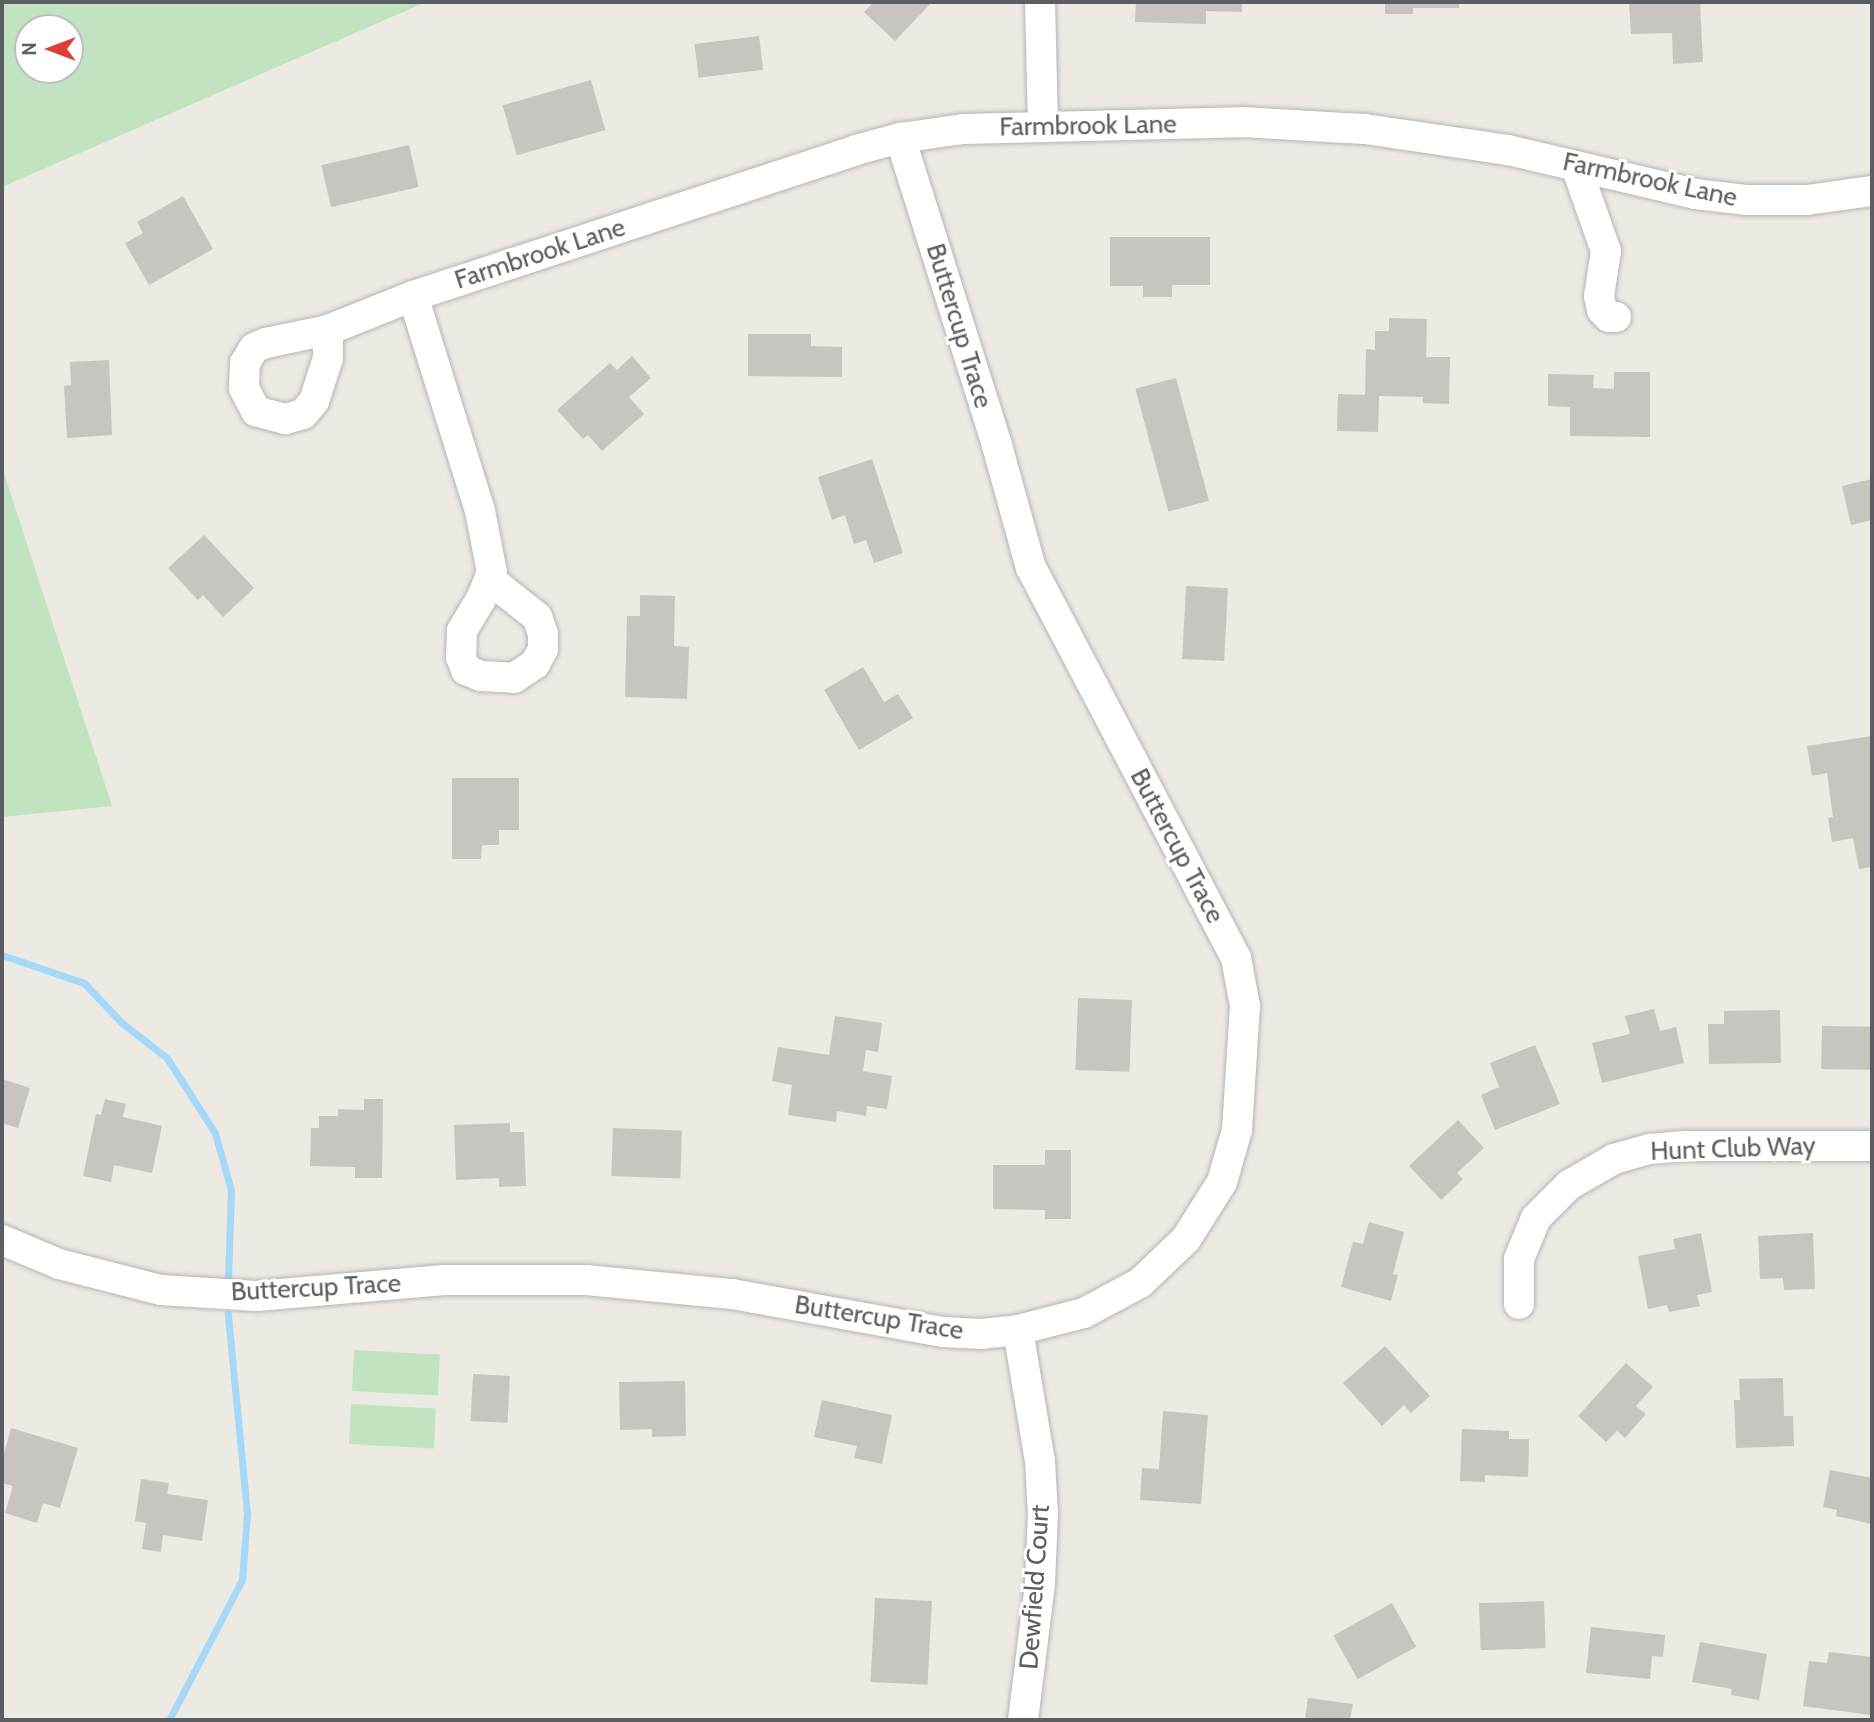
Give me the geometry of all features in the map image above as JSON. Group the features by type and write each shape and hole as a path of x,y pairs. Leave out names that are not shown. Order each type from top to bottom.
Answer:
{"street":[{"path":"1040,2 1043,126"},
{"name":"Farmbrook Lane","path":"328,330 413,296 901,138 962,129 1242,122 1365,129 1508,150 1695,194 1746,200 1807,200 1872,191"},
{"name":"Buttercup Trace","path":"2,1240 58,1264 161,1290 257,1296 444,1280 586,1280 732,1294 943,1332 981,1334 1018,1330 1084,1313 1140,1283 1186,1239 1222,1182 1237,1130 1245,1006 1236,958 1031,568 997,445 901,138"},
{"path":"1576,166 1606,251 1599,296 1602,310 1609,317 1616,317"},
{"path":"413,296 480,511 492,572 489,579"},
{"name":"Hunt Club Way","path":"1519,1304 1520,1259 1536,1217 1569,1185 1614,1159 1650,1149 1687,1146 1872,1146"},
{"name":"Dewfield Court","path":"1018,1330 1040,1461 1043,1514 1040,1584 1023,1720"}],"green space":[{"path":"2,2 426,2 2,187"},
{"path":"2,467 112,806 2,817"},
{"path":"354,1350 440,1355 438,1395 352,1391"},
{"path":"351,1404 436,1408 434,1448 349,1444"}],"building":[{"path":"874,2 932,2 895,41 864,12"},
{"path":"1136,2 1242,2 1242,12 1206,11 1206,24 1135,22"},
{"path":"1385,2 1459,2 1459,8 1413,8 1413,14 1385,14"},
{"path":"1629,2 1700,2 1703,62 1673,64 1672,33 1631,34"},
{"path":"759,36 763,70 699,78 694,44"},
{"path":"591,80 605,130 517,155 503,105"},
{"path":"409,145 419,187 331,207 321,165"},
{"path":"183,196 213,249 149,285 125,243 143,233 137,222"},
{"path":"1110,237 1210,237 1210,285 1172,285 1172,297 1143,297 1143,286 1110,286"},
{"path":"1389,318 1427,319 1426,357 1450,357 1449,404 1423,403 1423,397 1379,396 1378,432 1337,431 1338,394 1365,395 1366,349 1375,350 1375,331 1389,331"},
{"path":"748,334 811,334 811,346 842,347 842,377 748,376"},
{"path":"632,356 651,378 629,397 644,414 602,451 588,435 583,439 557,410 610,363 617,370"},
{"path":"109,360 112,435 67,438 64,386 71,385 70,362"},
{"path":"1614,372 1650,372 1650,437 1570,436 1570,407 1548,406 1548,374 1594,375 1593,388 1614,389"},
{"path":"1176,378 1209,501 1168,512 1135,389"},
{"path":"872,459 903,553 874,563 866,540 854,544 845,515 832,520 818,477"},
{"path":"1872,479 1872,520 1851,525 1842,486"},
{"path":"204,535 254,588 223,617 203,595 198,600 168,568"},
{"path":"1186,586 1228,588 1224,661 1182,659"},
{"path":"640,595 675,596 674,646 689,647 687,699 625,697 627,616 640,616"},
{"path":"863,667 884,702 898,694 913,718 859,750 824,690"},
{"path":"1872,736 1872,867 1859,869 1853,838 1832,842 1828,818 1833,817 1827,773 1812,776 1807,746"},
{"path":"452,778 519,778 519,830 499,830 499,845 482,845 481,859 452,859"},
{"path":"1078,998 1132,1000 1129,1072 1075,1070"},
{"path":"1654,1009 1660,1031 1676,1027 1684,1063 1602,1083 1592,1043 1630,1034 1625,1016"},
{"path":"1780,1010 1781,1063 1709,1064 1708,1024 1724,1024 1724,1011"},
{"path":"835,1016 882,1023 878,1052 866,1050 863,1071 892,1076 887,1109 867,1106 866,1116 837,1111 836,1122 788,1115 792,1085 772,1081 778,1047 829,1055"},
{"path":"1822,1026 1872,1027 1871,1070 1821,1069"},
{"path":"1535,1045 1560,1104 1495,1130 1481,1095 1499,1087 1490,1063"},
{"path":"2,1079 30,1088 18,1128 2,1123"},
{"path":"105,1099 126,1104 123,1117 162,1126 152,1173 114,1165 111,1182 83,1176 96,1114 101,1115"},
{"path":"364,1099 383,1099 382,1178 355,1178 355,1167 310,1166 311,1128 319,1128 319,1116 338,1116 338,1109 364,1110"},
{"path":"1458,1120 1484,1148 1457,1173 1463,1179 1441,1200 1409,1166"},
{"path":"510,1123 510,1132 524,1132 526,1186 499,1187 499,1178 456,1180 454,1125"},
{"path":"613,1128 682,1130 680,1178 611,1176"},
{"path":"1045,1150 1071,1150 1071,1219 1045,1219 1045,1210 993,1209 993,1165 1045,1165"},
{"path":"1369,1222 1404,1232 1393,1274 1398,1275 1391,1301 1341,1287 1353,1242 1363,1244"},
{"path":"1701,1233 1712,1292 1697,1295 1700,1306 1669,1312 1667,1305 1648,1309 1638,1256 1675,1249 1673,1239"},
{"path":"1813,1233 1815,1289 1784,1290 1783,1278 1760,1279 1758,1236"},
{"path":"1385,1346 1430,1396 1411,1413 1404,1405 1382,1426 1343,1383"},
{"path":"1626,1363 1653,1387 1636,1406 1646,1414 1625,1438 1617,1431 1606,1442 1578,1416"},
{"path":"473,1374 510,1376 507,1423 471,1421"},
{"path":"1783,1378 1784,1416 1793,1416 1794,1446 1736,1448 1734,1400 1740,1400 1739,1379"},
{"path":"685,1381 686,1436 652,1437 652,1429 620,1430 619,1382"},
{"path":"822,1400 892,1415 882,1464 854,1458 857,1446 814,1437"},
{"path":"1163,1411 1208,1415 1201,1504 1140,1500 1142,1468 1159,1469"},
{"path":"11,1428 78,1448 60,1508 43,1503 37,1523 5,1513 13,1486 2,1483 2,1461"},
{"path":"1462,1429 1509,1431 1509,1439 1529,1439 1528,1477 1485,1475 1485,1482 1460,1481"},
{"path":"1830,1470 1872,1478 1872,1524 1836,1516 1837,1510 1823,1507"},
{"path":"141,1479 169,1483 167,1494 208,1500 202,1541 163,1535 161,1552 142,1549 146,1523 135,1521"},
{"path":"875,1598 932,1601 928,1685 871,1682"},
{"path":"1544,1601 1546,1648 1481,1650 1479,1603"},
{"path":"1392,1603 1416,1647 1358,1679 1333,1635"},
{"path":"1591,1627 1665,1635 1663,1657 1652,1656 1650,1679 1586,1673"},
{"path":"1700,1642 1767,1654 1759,1700 1731,1695 1732,1689 1692,1682"},
{"path":"1829,1652 1872,1657 1871,1715 1803,1706 1809,1661 1827,1663"},
{"path":"1308,1698 1353,1704 1350,1720 1305,1720"}],"waterway":[{"path":"2,955 84,983 122,1023 167,1058 215,1133 231,1190 228,1282"},
{"path":"169,1720 242,1580 247,1513 228,1314"}]}
